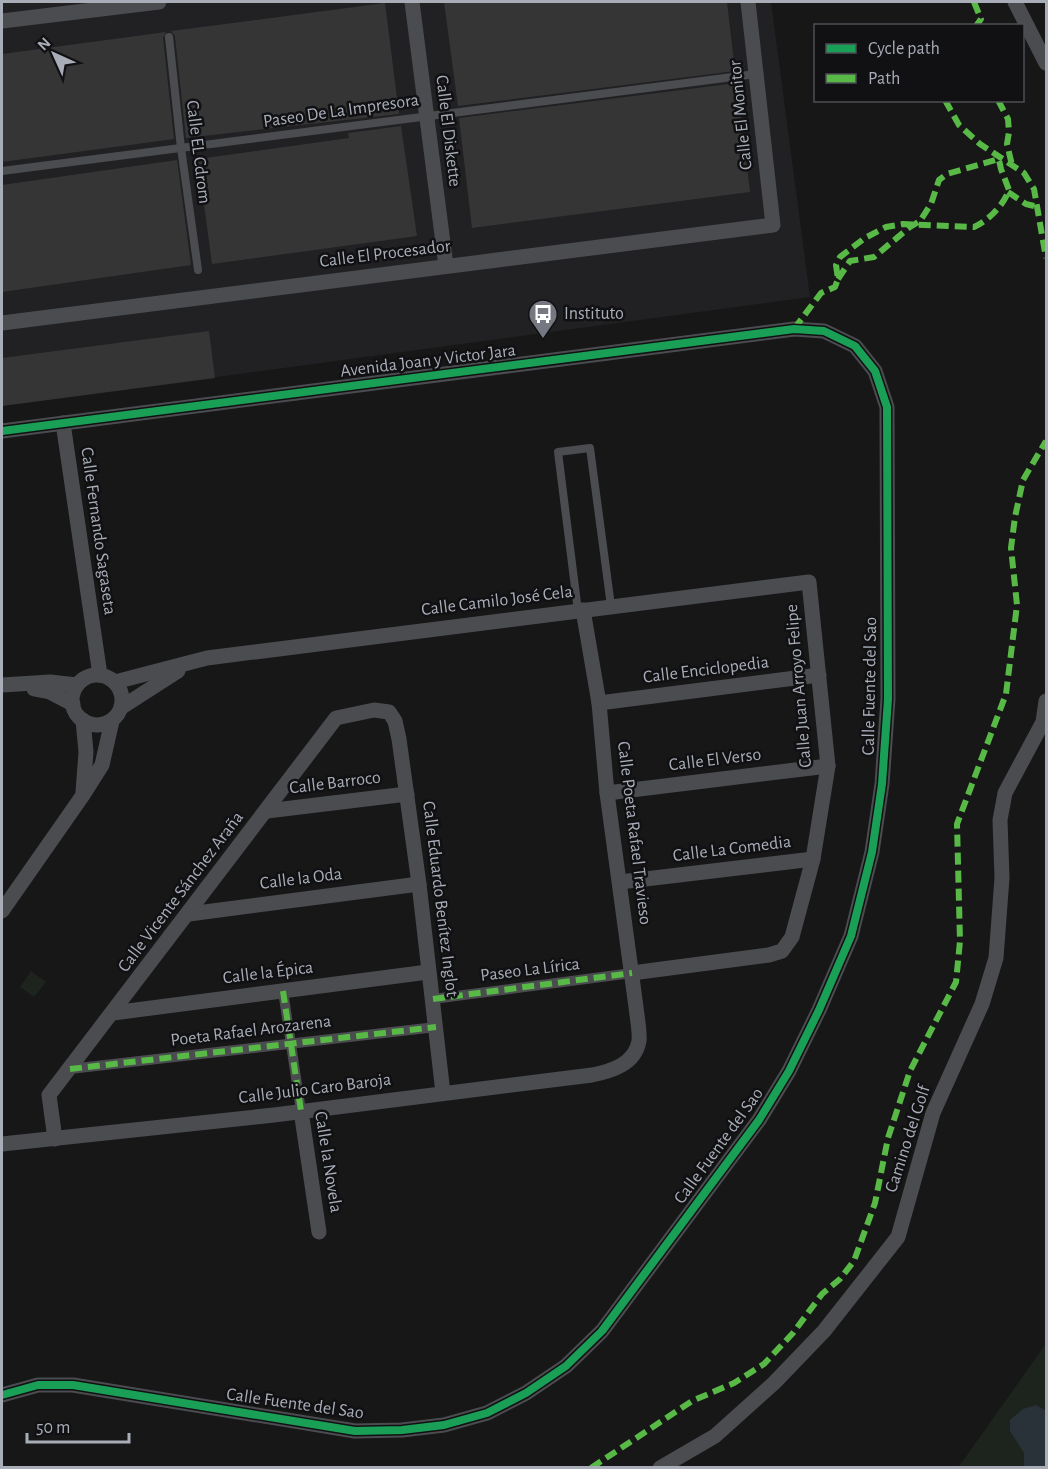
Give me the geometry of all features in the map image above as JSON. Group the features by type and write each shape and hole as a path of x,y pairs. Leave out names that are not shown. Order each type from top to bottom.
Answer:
{"street":[{"path":"2,21 159,2"},
{"name":"Calle El Diskette","path":"412,2 446,266"},
{"name":"Calle El Monitor","path":"748,2 773,225"},
{"path":"1015,2 1047,63"},
{"name":"Calle El Procesador","path":"2,323 773,225"},
{"name":"Avenida Joan y Victor Jara","path":"2,431 794,329 824,331 855,346"},
{"name":"Calle Fuente del Sao","path":"2,1395 38,1385 73,1385 355,1431 402,1430 444,1425 487,1413 526,1392 566,1366 602,1331 759,1120 789,1071 819,1010 851,936 872,852 882,784 888,699 887,406 875,371 855,346"},
{"name":"Calle Fernando Sagaseta","path":"63,423 100,675"},
{"name":"Calle Camilo José Cela","path":"115,682 207,658 241,653 809,582"},
{"name":"Calle Juan Arroyo Felipe","path":"632,973 782,951 792,937 813,859 828,766 809,582"},
{"name":"Calle Poeta Rafael Travieso","path":"581,611 599,704 607,793 632,973 639,1041 630,1060"},
{"name":"Calle Fernando Sagaseta","path":"80,682 94,643"},
{"name":"Calle Camilo José Cela","path":"122,706 190,663"},
{"path":"6,684 80,682 100,675 115,682 122,693 122,706 111,721 97,725 78,716 72,697 80,682"},
{"name":"Calle Enciclopedia","path":"599,704 819,675"},
{"path":"6,684 50,692 73,704"},
{"name":"Camino del Golf","path":"660,1467 715,1436 774,1383 824,1331 898,1237 933,1113 982,1004 996,958 1002,878 1000,820 1005,793 1042,722 1047,701"},
{"name":"Calle Vicente Sánchez Araña","path":"55,1139 49,1095 336,718 374,710 389,712"},
{"name":"Calle Eduardo Benítez Inglot","path":"389,712 395,721 407,794 443,1093"},
{"path":"83,720 86,752 83,795"},
{"path":"2,911 102,765 111,721"},
{"name":"Calle El Verso","path":"607,793 828,766"},
{"name":"Calle Barroco","path":"267,811 407,794"},
{"name":"Calle La Comedia","path":"620,882 813,859"},
{"name":"Calle la Oda","path":"189,914 419,884"},
{"name":"Calle la Épica","path":"113,1013 428,972"},
{"name":"Paseo La Lírica","path":"433,999 632,973"},
{"name":"Calle la Novela","path":"283,991 319,1232"},
{"name":"Poeta Rafael Arozarena","path":"70,1069 436,1027"},
{"name":"Calle Julio Caro Baroja","path":"2,1144 301,1111 592,1075 611,1071 630,1060"}],"lane":[{"name":"Calle EL Cdrom","path":"169,37 181,148 198,270"},
{"name":"Paseo De La Impresora","path":"2,171 756,74"},
{"path":"581,611 558,452 590,448 611,606"}],"shaded area":[{"path":"2,2 771,2 810,297 2,406"},
{"path":"31,971 46,982 34,997 20,987"},
{"path":"1046,1338 1046,1467 957,1468 1045,1345"},
{"path":"1036,1405 1046,1411 1046,1467 1024,1467 1024,1453 1010,1431 1010,1420 1023,1409"}],"building":[{"path":"444,2 727,2 735,71 458,106"},
{"path":"385,3 399,114 186,138 175,36 171,31"},
{"path":"166,32 163,38 174,139 2,162 2,54"},
{"path":"737,83 750,192 472,228 459,118"},
{"path":"401,126 417,236 212,264 198,159 349,138 348,133"},
{"path":"177,160 191,265 2,292 2,185"},
{"path":"209,331 215,378 2,406 2,358"}],"marked path":[{"path":"974,2 981,19 977,24"},
{"path":"946,102 959,125 980,144 1024,173 1034,189 1046,258"},
{"path":"999,102 1008,119 1007,144 1012,165"},
{"path":"794,329 821,293 835,287 838,279 836,265 840,257 865,238 886,227 903,224 974,227 990,216 1003,202 1009,190 998,155"},
{"path":"838,279 850,261 874,257 920,221 931,204 939,180 947,174 999,159"},
{"path":"1008,192 1026,204 1038,207"},
{"path":"591,1468 692,1401 734,1383 764,1364 793,1333 822,1294 840,1279 854,1261 875,1203 888,1138 910,1071 956,982 960,941 957,824 1006,694 1017,605 1011,548 1015,517 1023,480 1046,441"},
{"path":"433,999 632,973"},
{"path":"283,991 301,1111"},
{"path":"70,1069 436,1027"}],"cycle path":[{"path":"2,431 794,329 824,331 855,346 875,371 887,407 888,699 882,784 872,852 851,936 819,1010 789,1071 759,1120 602,1331 566,1366 526,1393 487,1413 444,1425 402,1430 355,1431 73,1385 38,1385 2,1395"}],"place":[{"name":"Instituto","path":"543,340"}]}
